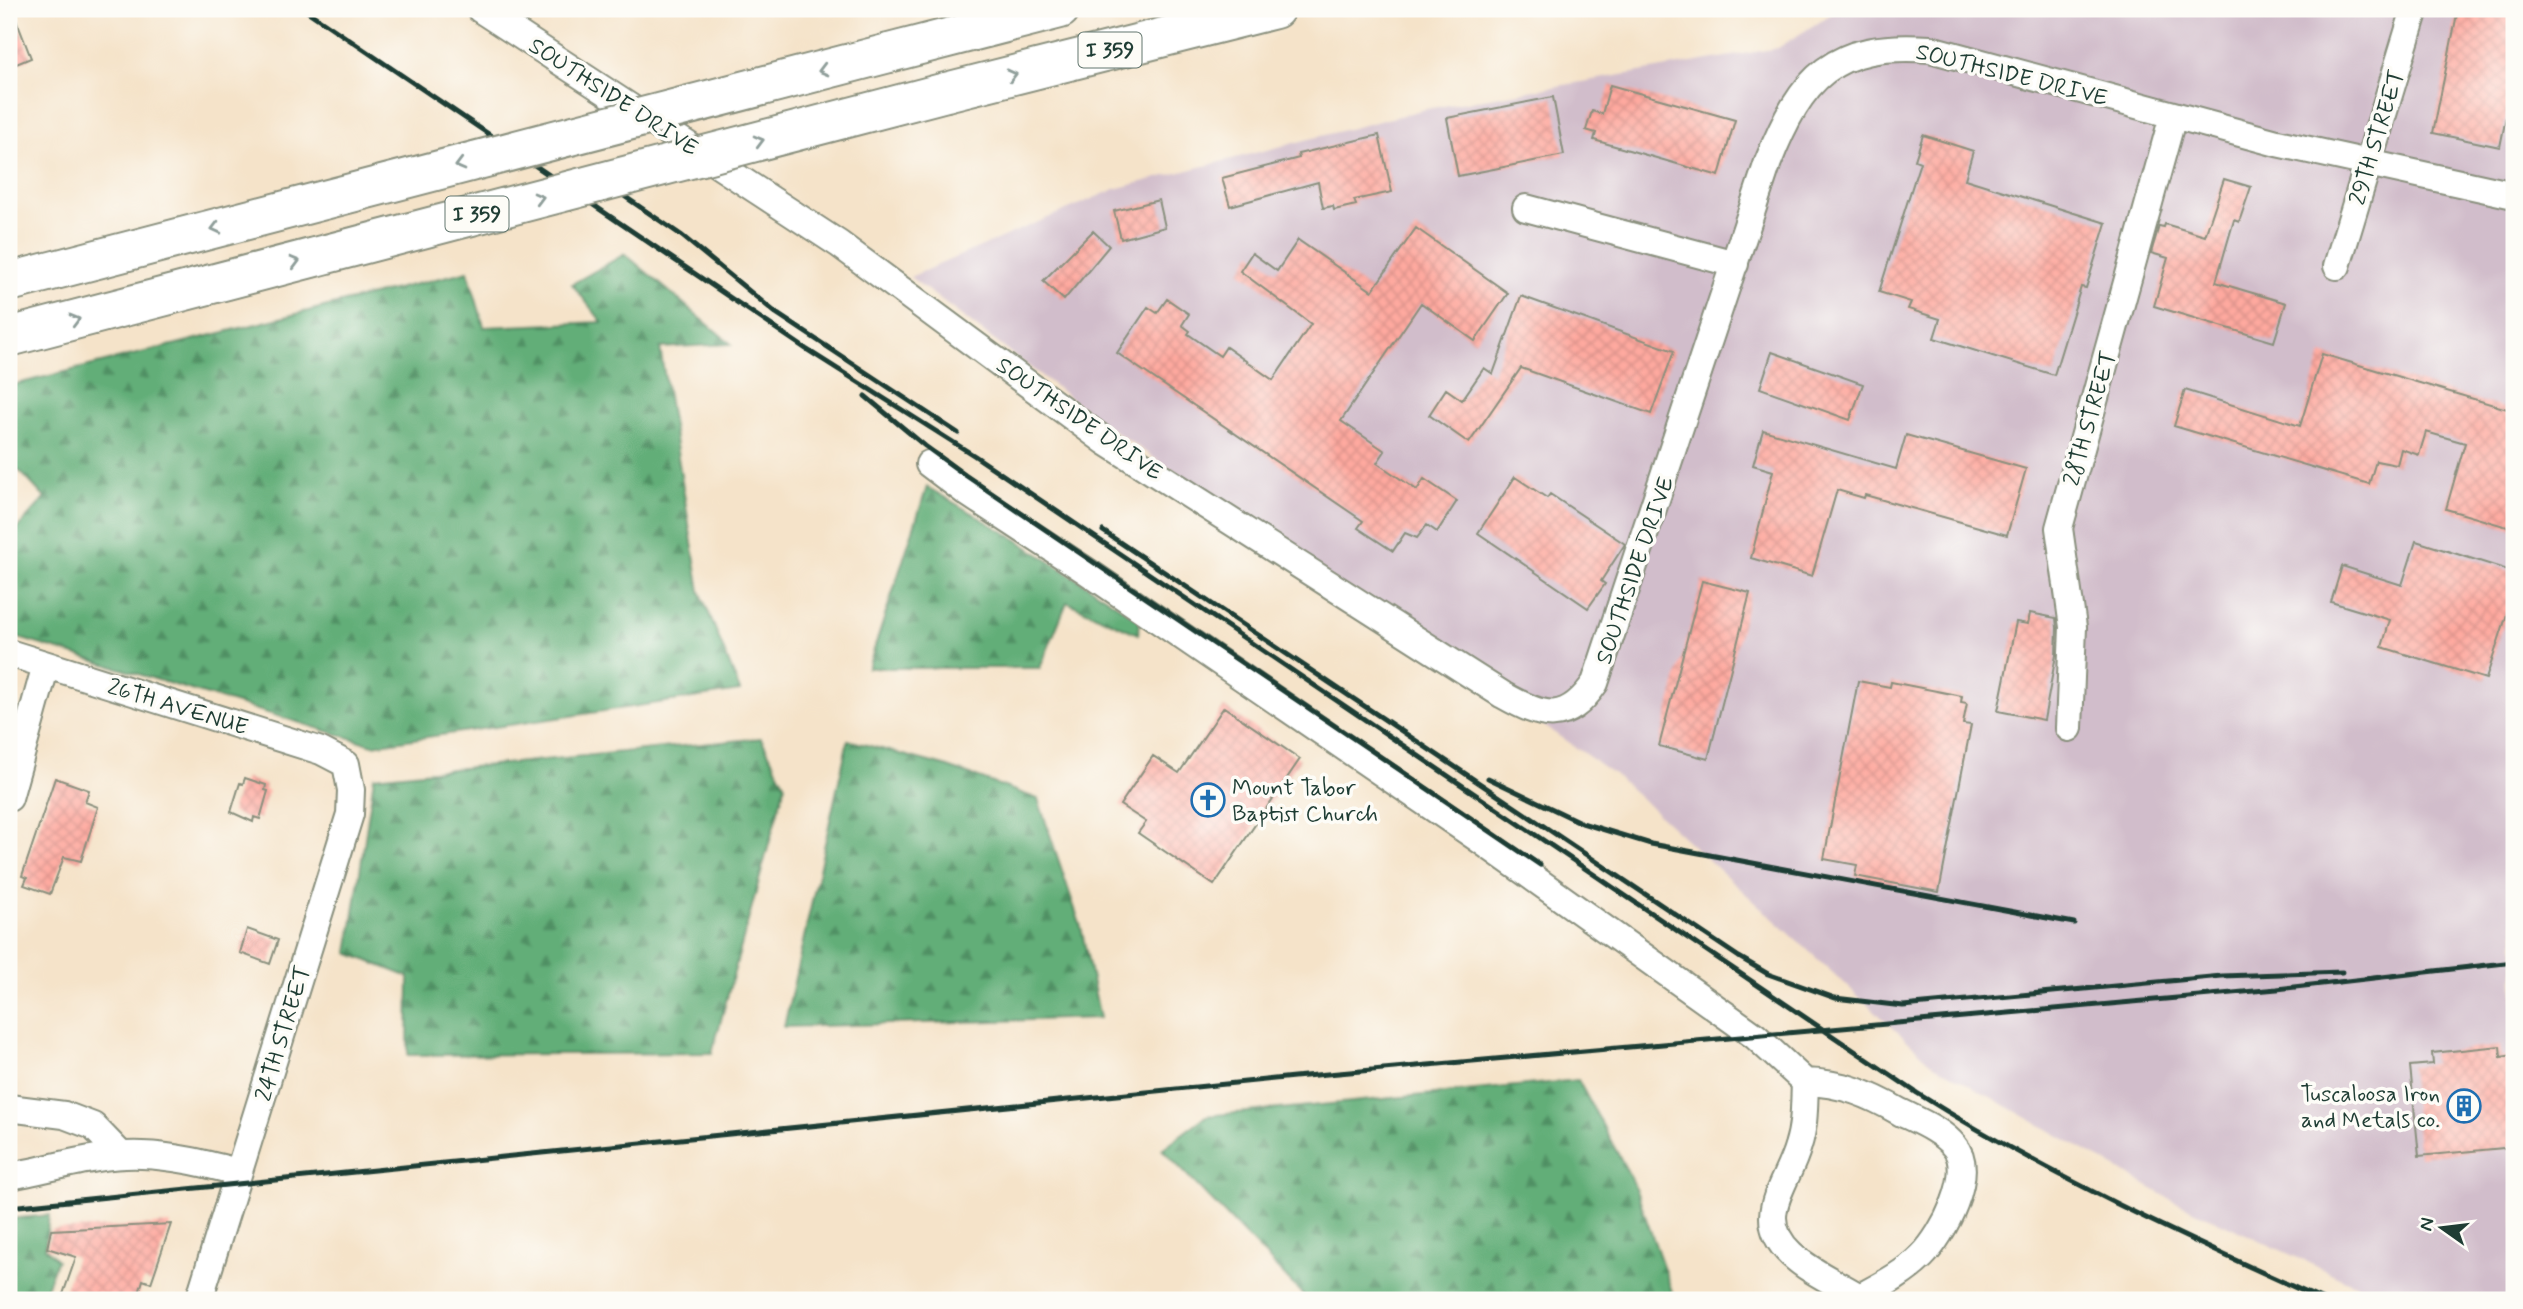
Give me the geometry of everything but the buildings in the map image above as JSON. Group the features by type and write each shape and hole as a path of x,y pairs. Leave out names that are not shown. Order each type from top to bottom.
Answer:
{"highway":[{"name":"I 359","path":"9,282 1060,9"},
{"name":"I 359","path":"9,337 946,92 1275,9"}],"street":[{"name":"SOUTHSIDE DRIVE","path":"480,9 839,244 1105,441 1503,695 1540,713 1563,714 1582,702 1605,661 1786,116 1799,95 1816,78 1857,55 1882,48 1930,49 2173,116 2367,164 2514,195"},
{"name":"29TH STREET","path":"2337,266 2415,9"},
{"name":"28TH STREET","path":"2069,728 2073,627 2059,528 2173,116"},
{"path":"1526,208 1735,264"},
{"path":"929,464 966,492 1086,570 1498,853 1755,1036 1805,1082 1830,1083 1853,1088 1937,1132 1956,1147 1964,1170 1948,1215 1923,1255 1894,1279 1862,1299 1793,1255 1776,1237 1772,1222 1775,1199 1790,1169 1804,1125 1805,1082"},
{"name":"26TH AVENUE","path":"9,653 321,751 346,764"},
{"path":"9,798 46,665"},
{"name":"24TH STREET","path":"199,1300 350,814 351,790 346,764"},
{"path":"9,1108 64,1115 93,1126 121,1155"},
{"path":"9,1175 121,1155 189,1160 238,1171"}],"shaded area":[{"path":"1839,9 2514,9 2514,1300 2389,1300 2174,1201 1934,1065 1614,774 1109,427 910,277 1115,189 1426,109 1778,48"}],"green space":[{"path":"625,254 731,344 660,348 700,591 740,691 373,745 9,635 9,538 45,498 20,471 9,471 9,386 468,271 484,327 602,322 572,284"},
{"path":"927,487 1011,536 1140,620 1138,634 1067,602 1040,668 868,668"},
{"path":"761,738 785,785 712,1053 408,1055 409,977 348,953 374,777"},
{"path":"848,740 948,767 1038,799 1081,927 1100,1018 784,1027"},
{"path":"1578,1080 1633,1182 1675,1300 1308,1300 1162,1149 1206,1116"},
{"path":"49,1215 45,1248 57,1260 41,1300 9,1300 9,1219"}],"railway":[{"path":"304,9 806,349 975,456 1917,1093 2065,1177 2167,1228 2323,1300"},
{"path":"608,185 681,235 776,313 958,433"},
{"path":"865,396 965,475 1540,865"},
{"path":"1103,531 1739,957 1768,974 1835,998 1903,1006 2222,976 2342,972"},
{"path":"1488,778 1582,823 1651,844 2074,923"},
{"path":"9,1207 1294,1077 2277,989 2514,962"}],"place":[{"name":"Mount Tabor Baptist Church","path":"1208,800"},
{"name":"Tuscaloosa Iron and Metals co.","path":"2464,1106"}]}
